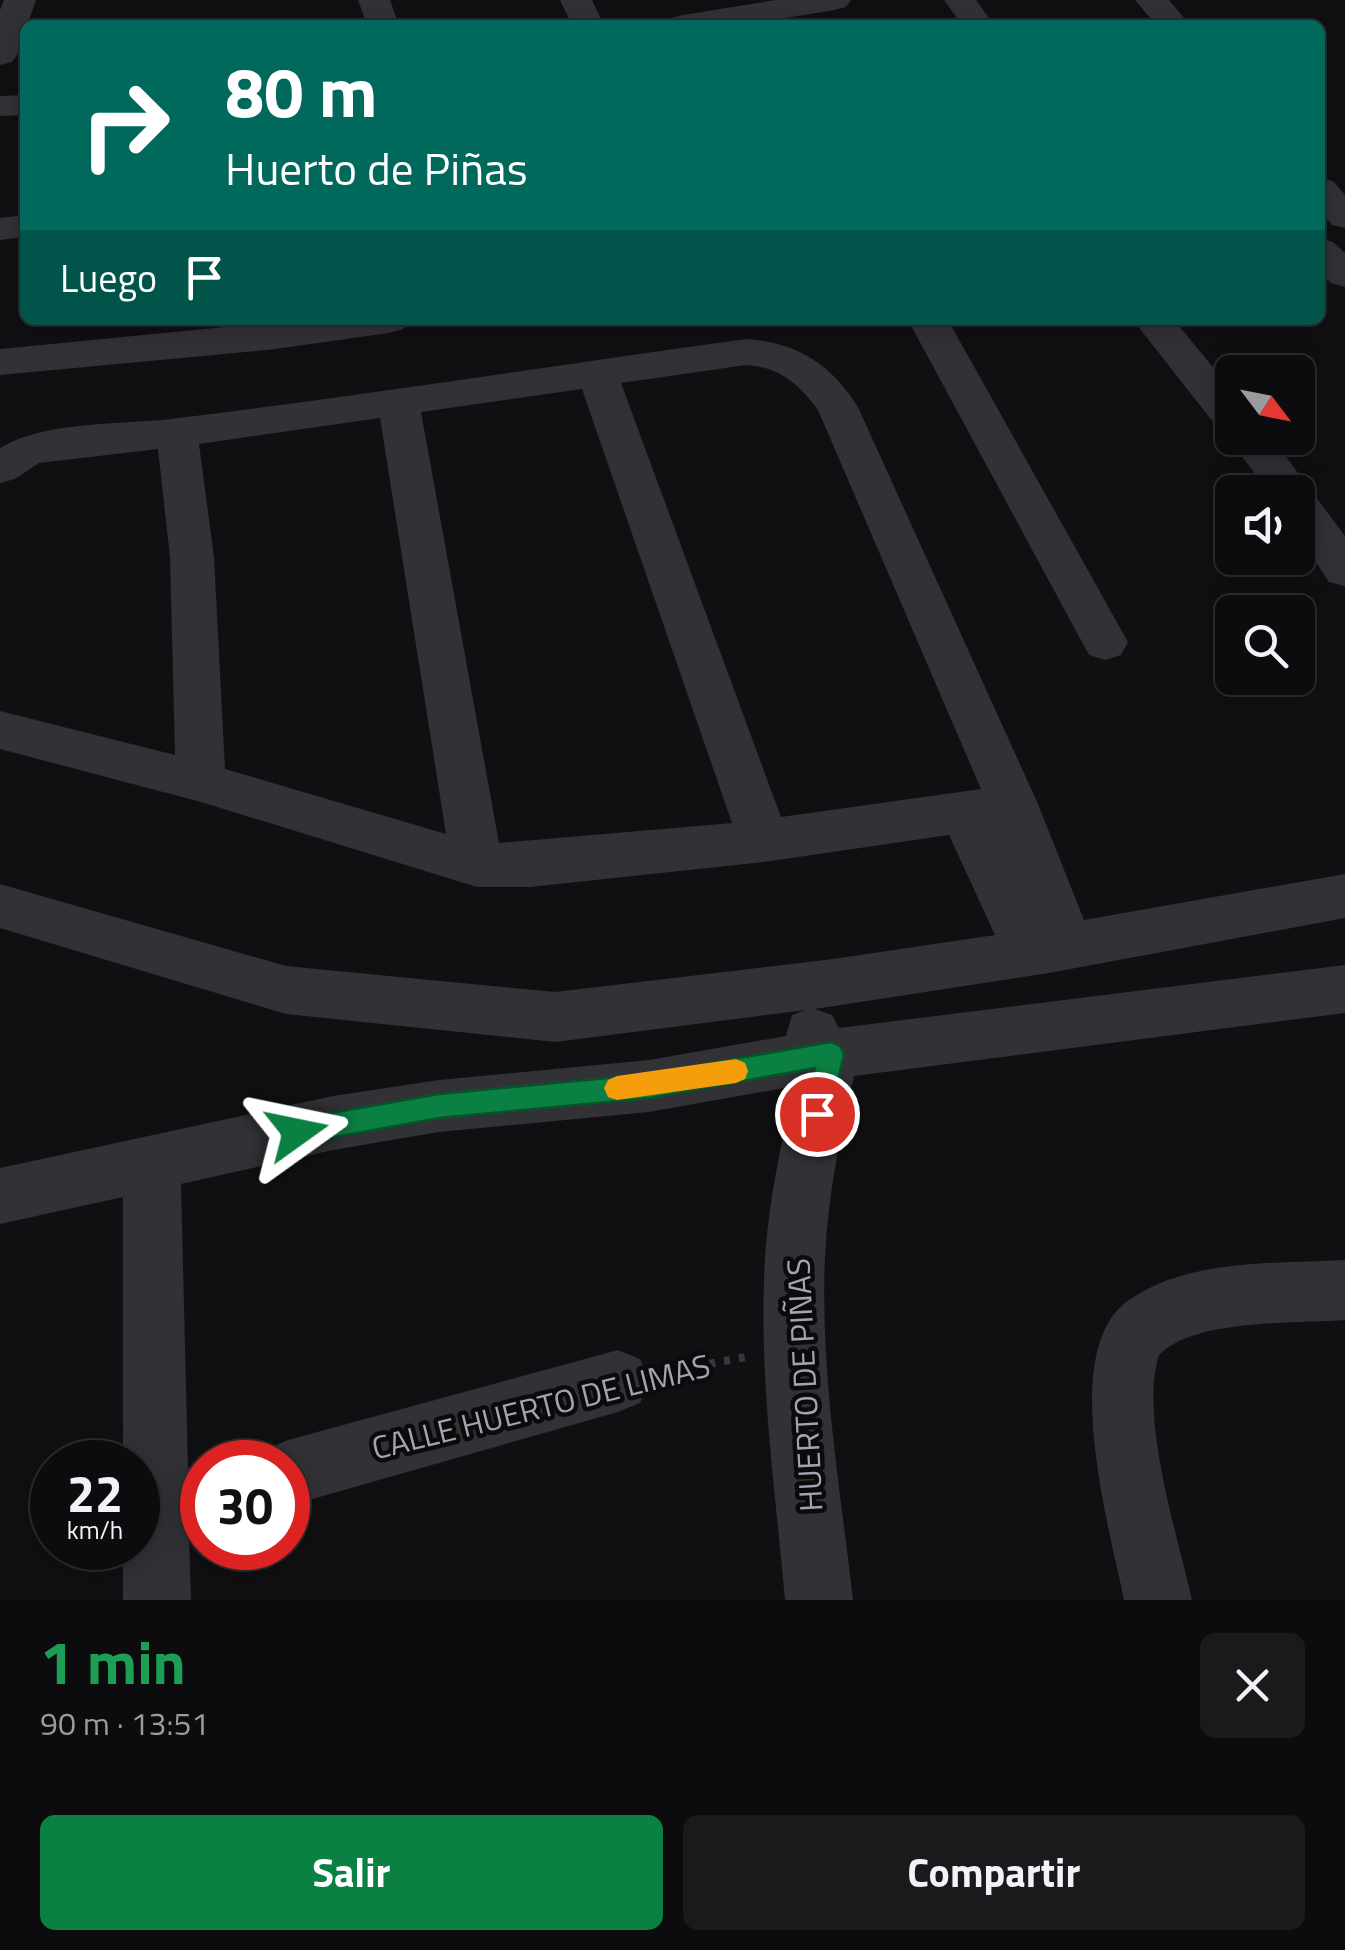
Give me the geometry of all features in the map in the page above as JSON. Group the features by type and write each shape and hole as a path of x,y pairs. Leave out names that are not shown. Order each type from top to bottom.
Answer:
{"street":[{"path":"0,55 20,0"},
{"path":"719,20 835,0"},
{"path":"1151,0 1169,20"},
{"path":"1325,195 1345,217"},
{"path":"1325,255 1345,275"},
{"path":"0,362 268,337 353,325"},
{"path":"930,325 1105,642"},
{"path":"1157,325 1215,396"},
{"path":"0,468 28,450 177,433 597,373 768,352 796,361 819,380 837,406 989,809 1018,930 1049,950"},
{"path":"597,373 764,840"},
{"path":"398,401 477,865"},
{"path":"177,433 192,557 201,782"},
{"path":"1263,455 1278,475"},
{"path":"1315,526 1345,570"},
{"path":"0,730 201,782 477,865 592,859 989,809"},
{"path":"0,906 286,990 555,1016 833,983 1049,950 1345,896"},
{"path":"831,1054 816,1043 811,1030 814,1005 833,983"},
{"path":"0,1196 333,1123 550,1093 650,1086 831,1054 1345,989"},
{"name":"HUERTO DE PIÑAS","path":"818,1600 796,1347 795,1257 810,1144 831,1054"},
{"path":"152,1165 179,1504 157,1600"},
{"path":"1158,1600 1128,1448 1123,1394 1124,1363 1136,1334 1164,1314 1215,1302 1345,1290"},
{"name":"CALLE HUERTO DE LIMAS","path":"310,1467 618,1380"}],"path":[{"name":"CALLE HUERTO DE LIMAS","path":"618,1380 796,1347"}],"slow traffic":[{"path":"617,1088 736,1071"}],"route":[{"path":"297,1132 439,1106 650,1086 831,1054 817,1114"}]}
